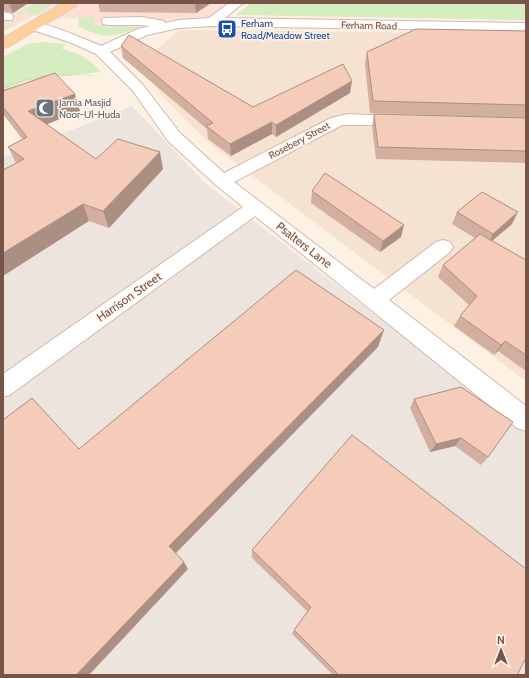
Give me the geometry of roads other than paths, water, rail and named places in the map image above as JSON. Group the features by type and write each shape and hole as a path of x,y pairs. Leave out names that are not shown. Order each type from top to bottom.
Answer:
{"main road":[{"path":"3,44 72,3"}],"street":[{"path":"212,22 237,3"},
{"name":"Ferham Road","path":"108,21 142,21 158,24 164,27"},
{"name":"Ferham Road","path":"101,51 143,32 179,24 212,22 526,27"},
{"path":"34,26 77,40 101,51"},
{"name":"Psalters Lane","path":"101,51 138,88 174,137 222,181 526,420"},
{"name":"Rosebery Street","path":"222,181 337,121 348,119 418,121"},
{"name":"Harrison Street","path":"3,387 255,207"},
{"path":"374,300 443,247"}],"place":[{"name":"Ferham Road/Meadow Street","path":"227,29"},
{"name":"Jamia Masjid Noor-Ul-Huda","path":"45,108"}]}
